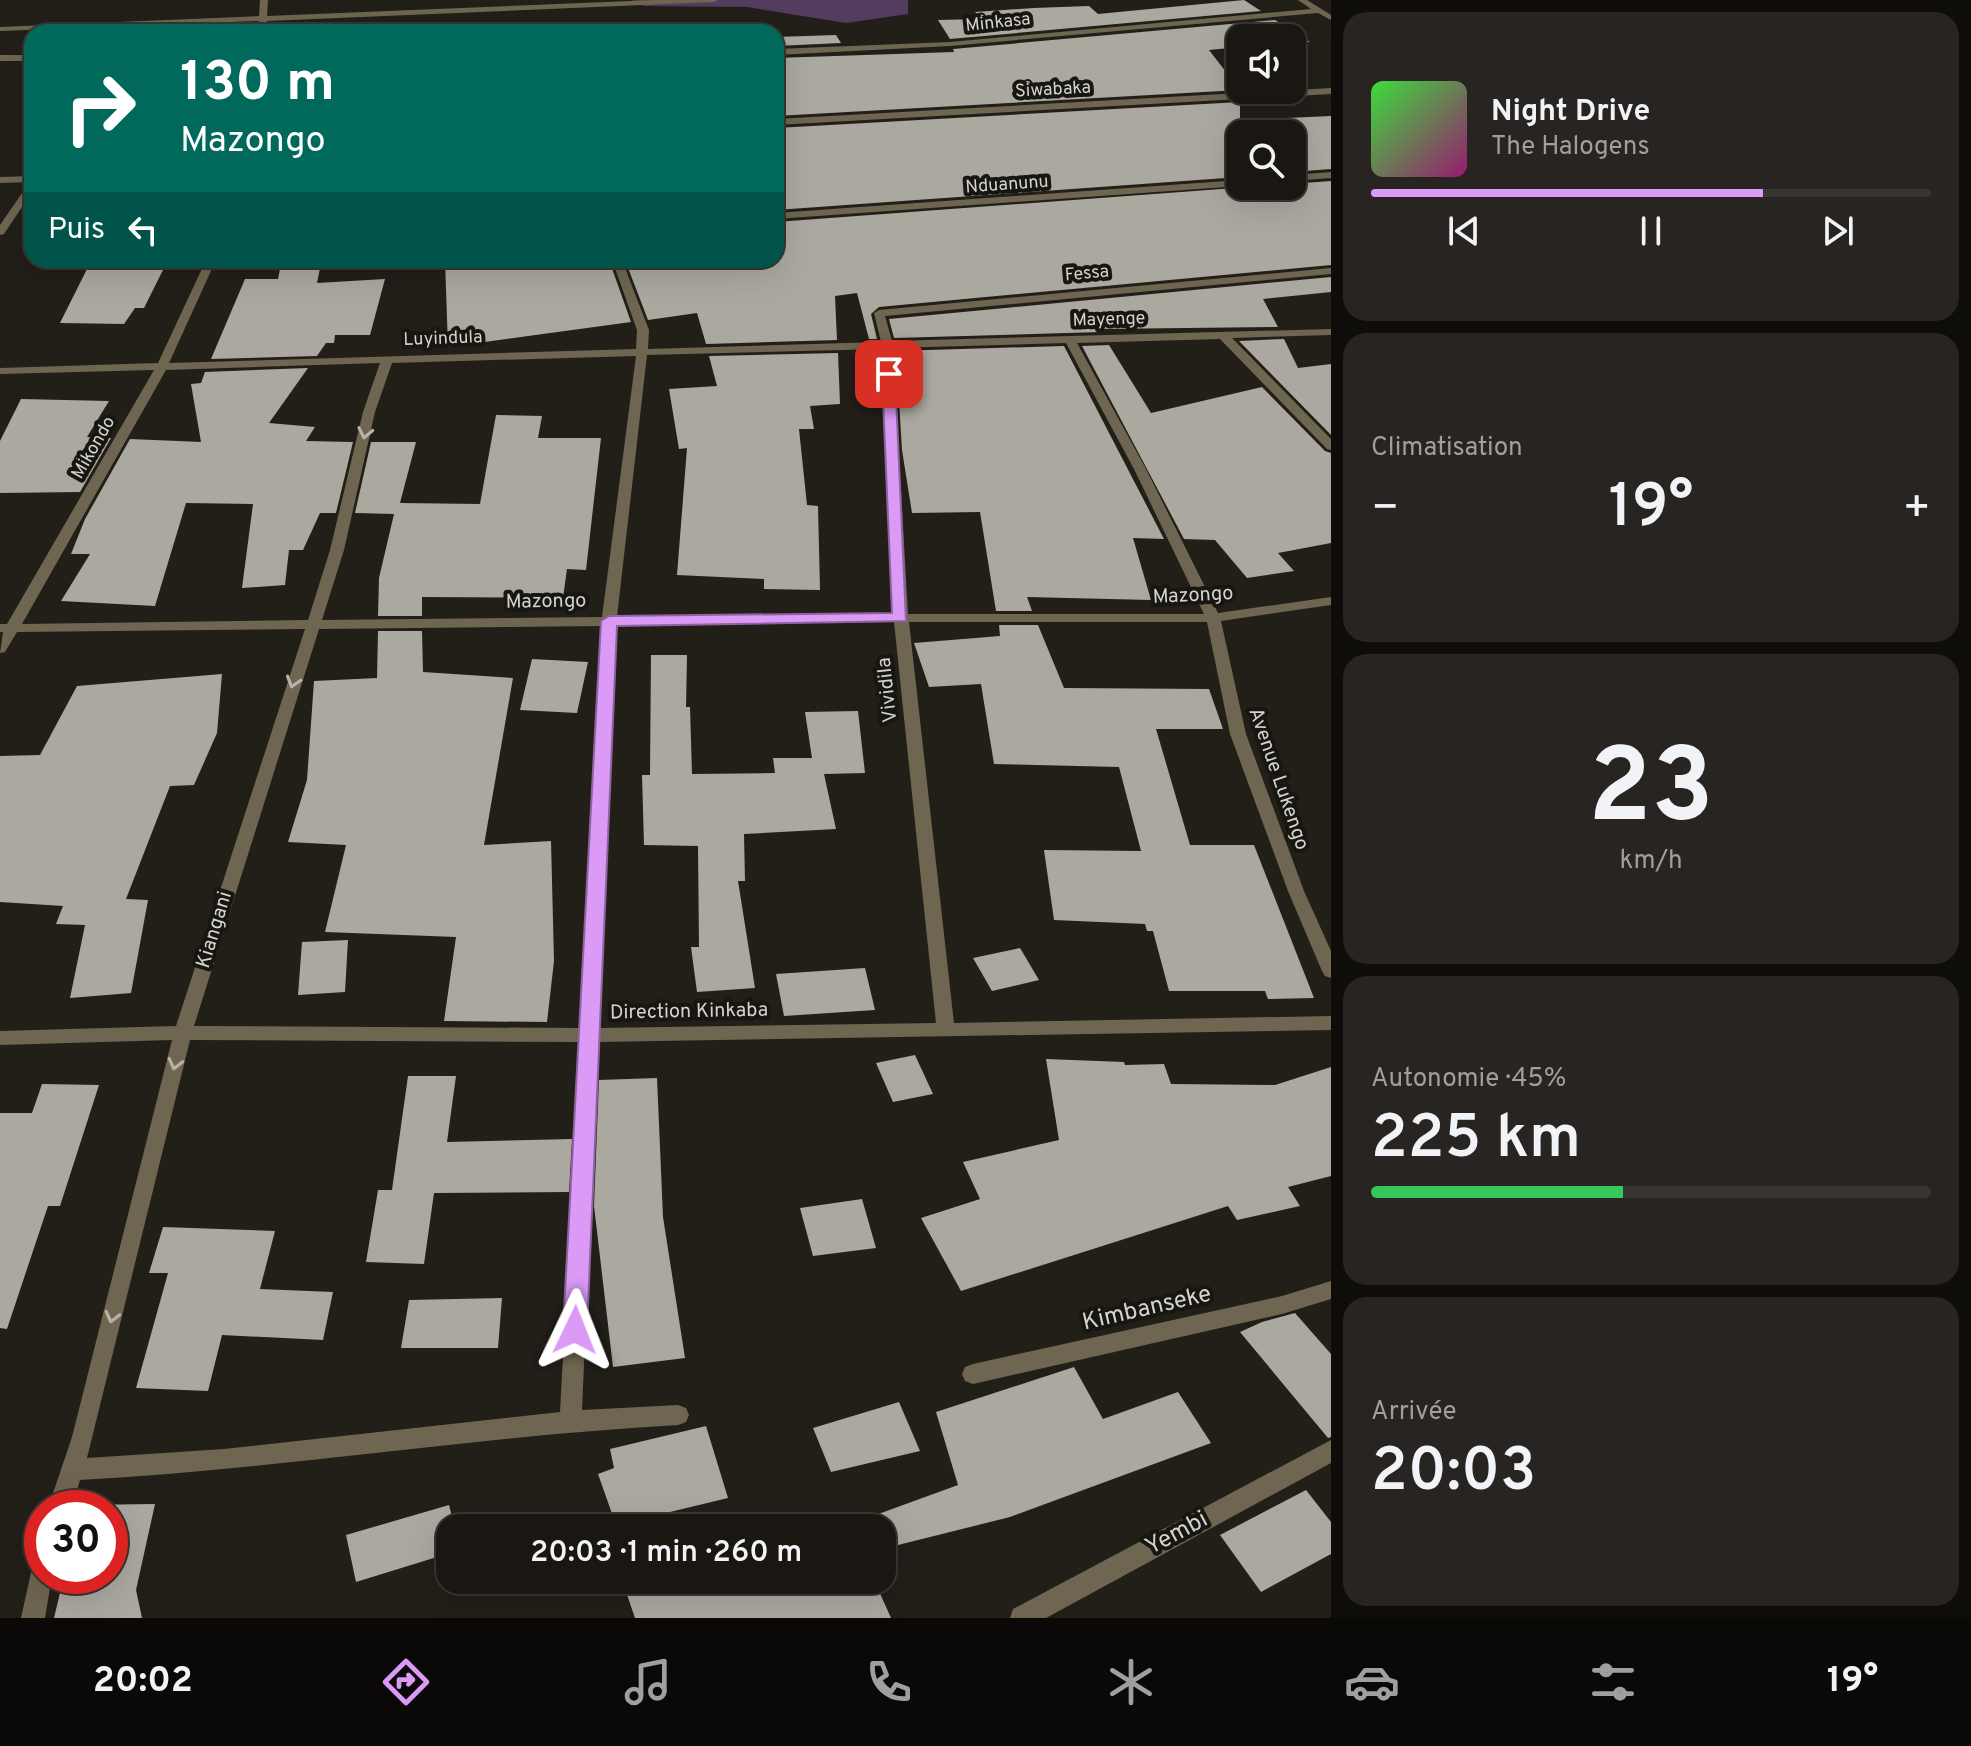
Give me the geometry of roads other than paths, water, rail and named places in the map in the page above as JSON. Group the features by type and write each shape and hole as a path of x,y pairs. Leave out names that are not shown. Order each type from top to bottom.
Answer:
{"street":[{"path":"264,0 264,24"},
{"path":"165,24 714,0"},
{"path":"1302,0 1331,18"},
{"name":"Minkasa","path":"784,52 950,44 1319,11"},
{"path":"0,29 24,28"},
{"path":"0,58 24,58"},
{"name":"Siwabaka","path":"784,122 1331,91"},
{"path":"1306,177 1331,175"},
{"path":"0,180 24,179"},
{"name":"Nduanunu","path":"784,215 1226,184"},
{"path":"0,232 24,197"},
{"name":"Mikondo","path":"0,649 5,628 161,368 207,268"},
{"path":"571,1419 609,621 643,330 620,268"},
{"name":"Fessa","path":"887,344 878,316 885,310 1331,271"},
{"name":"Mayenge","path":"887,344 1331,332"},
{"path":"1223,335 1331,446"},
{"name":"Avenue Lukengo","path":"1069,339 1140,469 1213,618 1238,734 1296,891 1331,971"},
{"name":"Luyindula","path":"0,371 887,344"},
{"name":"Vividila","path":"887,344 901,618 946,1030"},
{"name":"Kiangani","path":"66,1490 183,1033 310,625 337,550 369,412 388,358"},
{"name":"Mazongo","path":"5,628 901,618 1213,618 1331,601"},
{"name":"Direction Kinkaba","path":"0,1038 183,1033 587,1035 1331,1023"},
{"name":"Kimbanseke","path":"973,1374 1282,1305 1331,1290"},
{"path":"72,1470 158,1467 571,1419 678,1415"},
{"name":"Yembi","path":"1022,1618 1331,1451"},
{"path":"33,1618 37,1594"}]}
